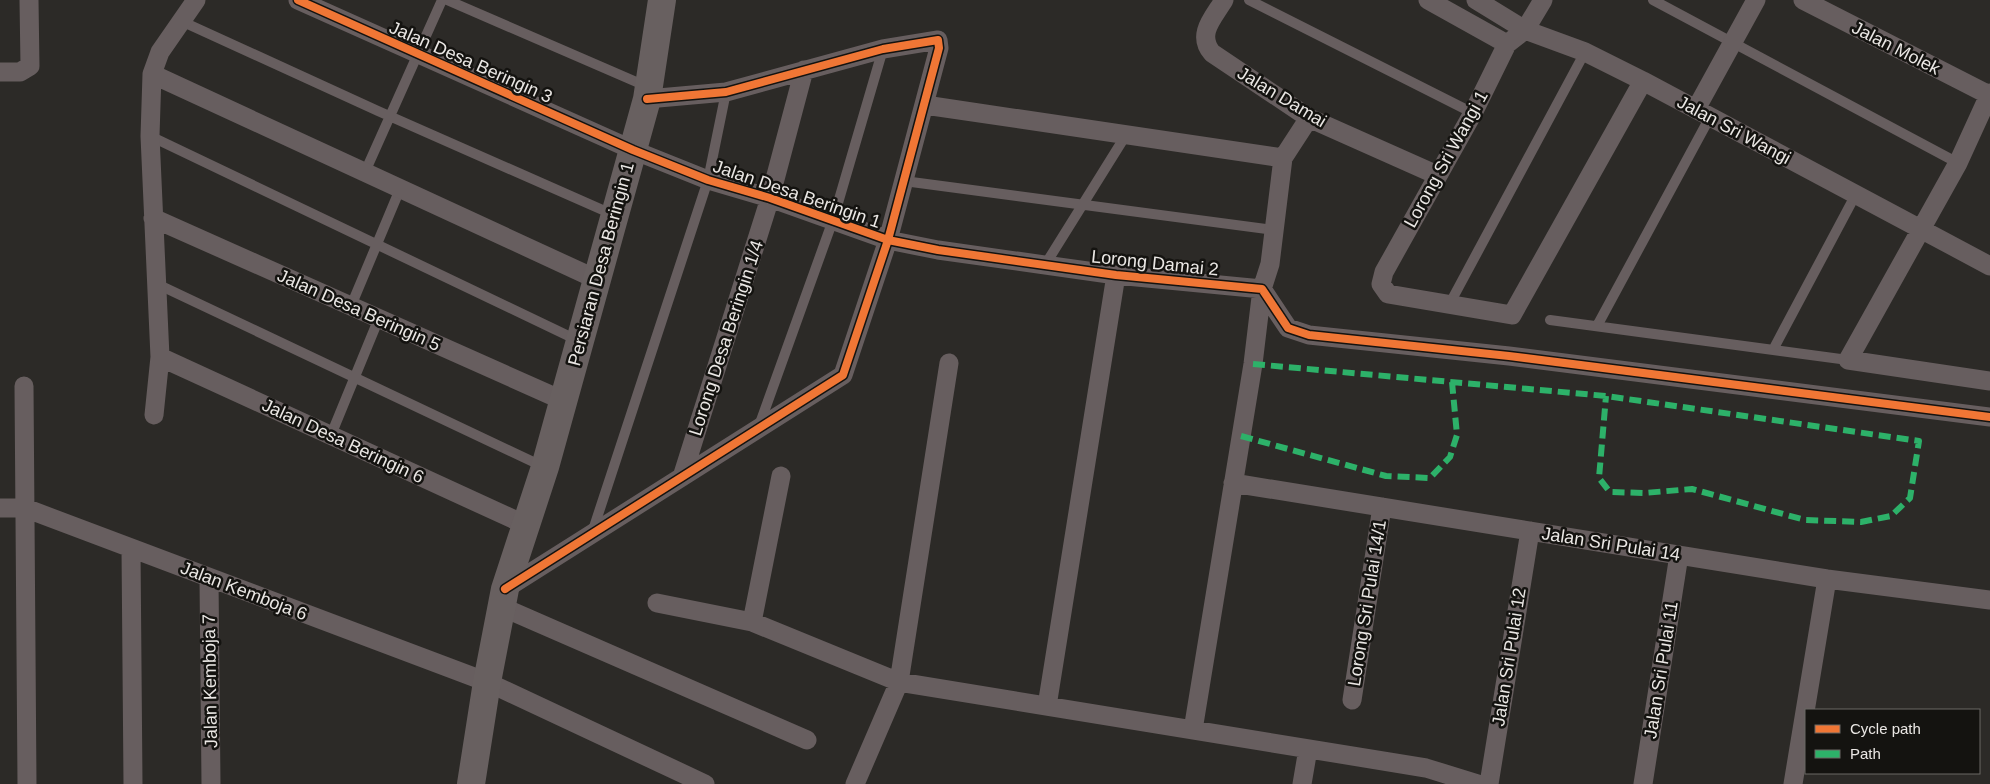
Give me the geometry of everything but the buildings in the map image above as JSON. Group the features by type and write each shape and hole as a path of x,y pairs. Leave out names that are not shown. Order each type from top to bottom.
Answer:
{"main road":[{"name":"Persiaran Desa Beringin 1","path":"472,784 486,682 503,598 545,467 633,150 648,93 662,0"}],"street":[{"path":"0,72 20,72 30,66 29,0"},
{"path":"154,415 160,358 150,136 152,74 160,52 196,0"},
{"name":"Jalan Desa Beringin 3","path":"298,0 633,150"},
{"name":"Jalan Damai","path":"1224,0 1207,28 1204,37 1206,46 1212,53 1309,118 1437,175"},
{"path":"1428,0 1507,44"},
{"name":"Jalan Sri Wangi","path":"1476,0 1525,30 1585,52 1643,81 1990,265"},
{"path":"1525,30 1543,0"},
{"path":"1703,113 1733,44 1756,0"},
{"name":"Jalan Molek","path":"1803,0 1832,7 1989,94 1958,163 1848,360"},
{"name":"Lorong Sri Wangi 1","path":"1449,305 1388,294 1382,284 1384,272 1472,113 1507,44 1525,30"},
{"path":"648,93 726,92 883,49 938,40 939,48 925,105 888,240 843,375 592,534 503,598 807,740"},
{"name":"Lorong Desa Beringin 1/4","path":"682,477 770,198 804,70"},
{"path":"152,74 596,279"},
{"path":"1449,305 1512,315 1643,81"},
{"path":"925,105 1283,158"},
{"path":"1193,730 1253,364 1262,289 1270,264 1283,158 1309,118"},
{"name":"Jalan Desa Beringin 1","path":"633,150 708,180 770,198 888,240 1045,265"},
{"name":"Jalan Desa Beringin 5","path":"153,218 564,401"},
{"name":"Lorong Damai 2","path":"1045,265 1116,275 1262,289"},
{"path":"1047,706 1116,275"},
{"path":"1262,289 1288,328 1310,336 1509,356 1990,417"},
{"name":"Jalan Desa Beringin 6","path":"160,358 526,525"},
{"path":"1848,360 1990,381"},
{"path":"855,784 898,682 949,363"},
{"path":"24,386 27,784"},
{"path":"752,622 781,476"},
{"name":"Jalan Sri Pulai 14","path":"1233,483 1827,580 1990,600"},
{"name":"Lorong Sri Pulai 14/1","path":"1352,700 1382,507"},
{"name":"Jalan Kemboja 6","path":"0,508 25,508 486,682 705,784"},
{"name":"Jalan Sri Pulai 12","path":"1489,784 1530,531"},
{"path":"131,549 133,784"},
{"name":"Jalan Sri Pulai 11","path":"1643,784 1679,556"},
{"name":"Jalan Kemboja 7","path":"209,578 211,784"},
{"path":"1807,709 1827,580"},
{"path":"657,603 752,622 898,682 1426,768 1478,784"},
{"path":"1793,784 1805,724"},
{"path":"1302,784 1308,749"}],"lane":[{"path":"365,172 388,116 419,54 442,0"},
{"path":"447,0 648,93"},
{"path":"1249,0 1472,113"},
{"path":"1652,0 1958,163"},
{"path":"181,21 388,116 615,215"},
{"path":"758,429 834,220 883,49"},
{"path":"1449,305 1585,52"},
{"path":"592,534 708,180 726,92"},
{"path":"1597,326 1703,113"},
{"path":"1045,265 1085,204 1126,135"},
{"path":"150,136 580,341"},
{"path":"904,181 1274,230"},
{"path":"351,306 400,189"},
{"path":"1774,348 1856,194"},
{"path":"157,284 545,467"},
{"path":"331,436 379,318"},
{"path":"1550,320 1774,348 1848,360"}],"marked path":[{"path":"1253,364 1606,396 1919,441 1910,498 1891,516 1861,522 1805,520 1692,489 1644,493 1610,492 1599,478 1606,396"},
{"path":"1241,436 1386,476 1430,478 1450,457 1457,435 1452,382"}],"cycle path":[{"path":"298,0 633,150 708,180 770,198 888,240 938,250 1116,275 1262,289 1288,328 1309,335 1509,356 1990,417"},
{"path":"505,589 843,375 888,240 939,48 938,40 883,49 726,92 647,99"}]}
